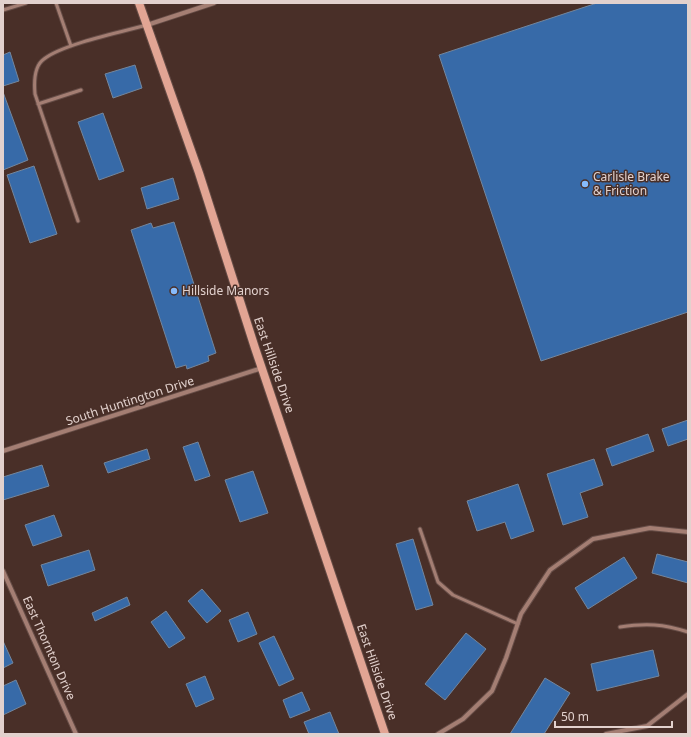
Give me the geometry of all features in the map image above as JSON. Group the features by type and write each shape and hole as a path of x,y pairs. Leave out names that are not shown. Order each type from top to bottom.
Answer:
{"main road":[{"name":"East Hillside Drive","path":"139,3 199,173 262,368 385,734"}],"street":[{"path":"147,25 214,3"},
{"name":"South Huntington Drive","path":"3,451 262,368"},
{"path":"438,734 463,719 492,690 506,658 521,614 550,570 593,539 650,528 688,532"},
{"name":"East Thornton Drive","path":"3,571 76,734"},
{"path":"606,734 647,726 688,694"}],"lane":[{"path":"3,10 26,3"},
{"path":"56,3 71,46"},
{"path":"78,221 38,104 34,86 35,76 43,60 71,46 147,25"},
{"path":"38,104 81,90"},
{"path":"420,529 438,582 453,595 518,624"},
{"path":"620,627 657,624 688,632"}],"building":[{"name":"Carlisle Brake & Friction","path":"597,3 688,3 688,312 541,361 439,55"},
{"path":"10,52 19,81 3,86 3,55"},
{"path":"135,65 142,88 113,98 105,74"},
{"path":"3,92 28,160 3,170"},
{"path":"103,113 124,171 99,180 78,122"},
{"path":"34,166 57,234 30,243 7,175"},
{"path":"173,178 179,199 147,209 141,188"},
{"name":"Hillside Manors","path":"174,222 216,353 208,356 209,361 187,369 186,365 176,368 131,230 151,223 153,228"},
{"path":"688,420 688,439 668,446 662,429"},
{"path":"648,434 654,451 612,466 606,449"},
{"path":"198,442 210,476 195,481 183,447"},
{"path":"147,449 150,459 108,473 104,463"},
{"path":"594,459 603,485 580,493 588,517 563,525 547,474"},
{"path":"42,465 49,486 3,500 3,477"},
{"path":"253,471 268,513 240,522 225,480"},
{"path":"518,484 534,531 511,539 505,522 477,531 467,501"},
{"path":"54,515 62,536 33,546 25,525"},
{"path":"413,539 433,605 416,610 396,544"},
{"path":"89,550 95,570 48,586 41,565"},
{"path":"657,554 688,562 688,583 652,573"},
{"path":"624,557 637,578 588,609 575,588"},
{"path":"202,589 221,611 207,623 188,601"},
{"path":"127,597 130,605 95,621 92,613"},
{"path":"166,611 185,638 169,648 151,622"},
{"path":"248,612 257,634 238,642 229,620"},
{"path":"466,633 486,649 445,700 425,684"},
{"path":"274,636 294,679 279,686 259,643"},
{"path":"3,641 13,663 3,668"},
{"path":"653,650 659,676 597,691 591,664"},
{"path":"205,676 214,699 196,707 186,684"},
{"path":"545,678 570,693 544,734 510,734"},
{"path":"16,680 26,704 3,715 3,686"},
{"path":"302,692 310,710 290,718 283,700"},
{"path":"330,712 339,734 309,734 304,722"}],"place":[{"name":"Carlisle Brake & Friction","path":"585,184"},
{"name":"Hillside Manors","path":"174,291"}]}
